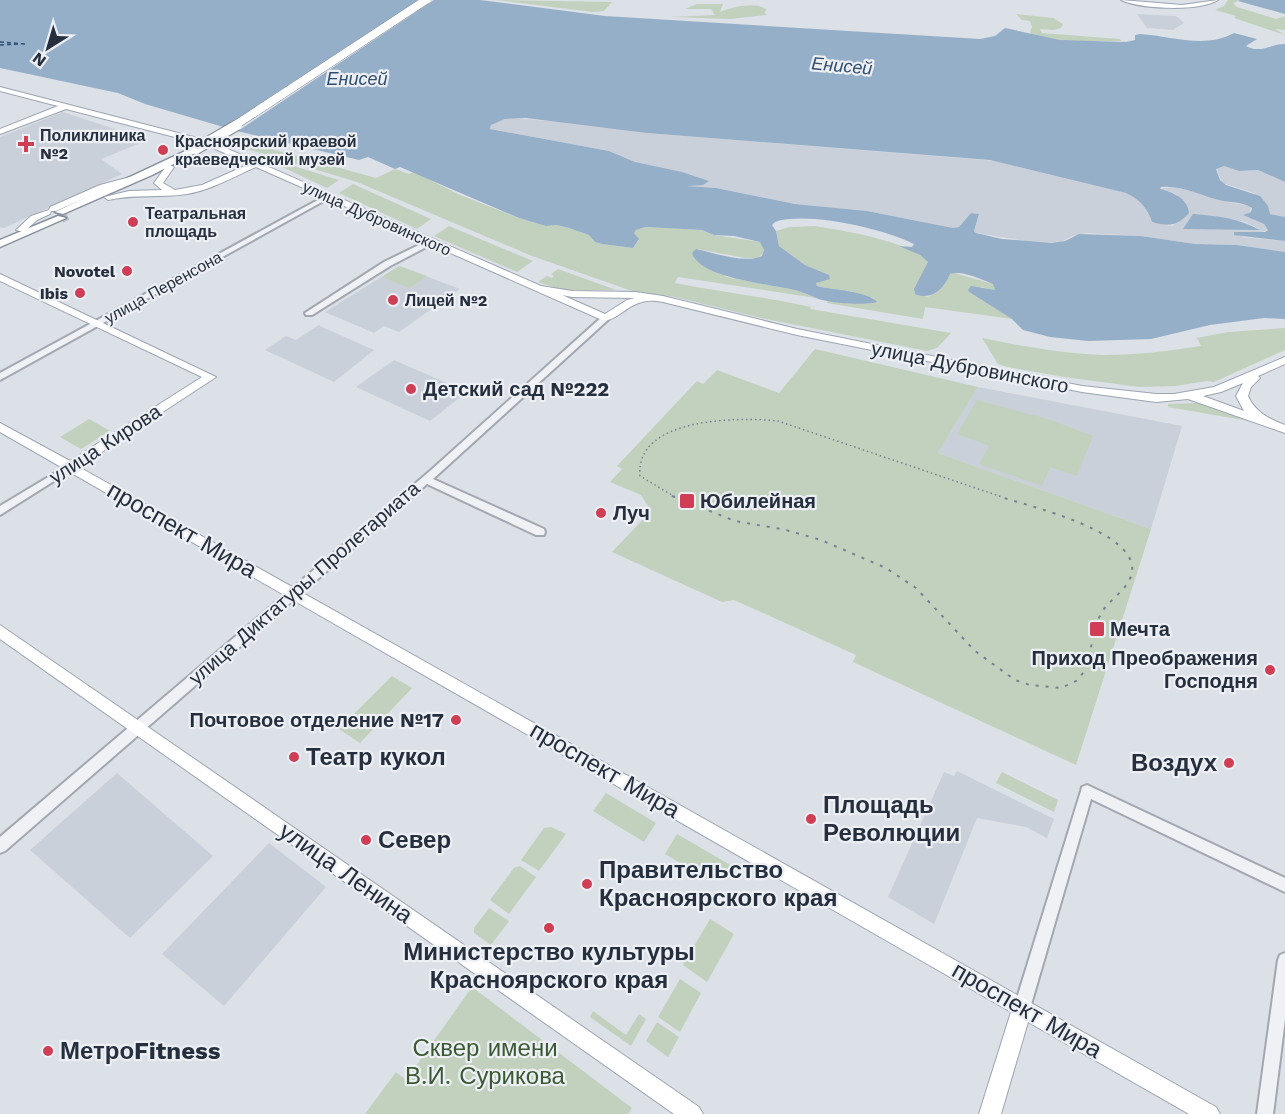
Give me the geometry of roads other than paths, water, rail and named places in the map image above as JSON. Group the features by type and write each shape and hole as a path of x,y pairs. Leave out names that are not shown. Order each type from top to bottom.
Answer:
{"highway":[{"path":"0,243 21,230 200,147 257,116 428,0"},
{"path":"0,243 46,225 57,214 108,197 170,167 200,147"}],"main road":[{"path":"1124,0 1193,7 1205,6 1215,0"},
{"path":"0,89 66,106 200,147"},
{"path":"0,132 66,106"},
{"name":"улица Дубровинского","path":"214,145 430,243 606,318"},
{"path":"170,167 158,180 160,185 170,189 192,188 242,167 244,163 229,151"},
{"path":"108,197 139,191 195,189 257,164"},
{"path":"0,277 97,323"},
{"name":"улица Дубровинского","path":"541,289 572,294 652,298 797,332 1082,389 1156,398 1189,396 1216,390 1261,373 1285,360"},
{"path":"606,318 634,301 652,298"},
{"name":"улица Кирова","path":"70,466 210,377 97,323"},
{"path":"1261,373 1246,386 1242,393 1243,400 1252,412 1282,428"},
{"path":"1189,396 1282,428"},
{"name":"проспект Мира","path":"0,427 1209,1114"},
{"name":"улица Ленина","path":"0,631 692,1114"},
{"path":"990,1114 1022,1008"}],"street":[{"name":"улица Перенсона","path":"0,377 327,197"},
{"path":"309,313 372,272 430,243"},
{"name":"улица Диктатуры Пролетариата","path":"0,846 425,479 606,318"},
{"name":"улица Кирова","path":"0,511 70,466"},
{"path":"425,479 540,532"},
{"path":"1022,1008 1087,790 1285,885"},
{"path":"1265,1114 1285,960"}],"water":[{"name":"Енисей","path":"0,0 480,0 605,16 980,39 995,36 1005,28 1060,40 1126,42 1135,40 1135,35 1140,34 1200,41 1223,38 1234,33 1257,39 1246,46 1251,48 1261,49 1285,44 1285,182 1258,170 1239,171 1224,166 1216,169 1220,180 1226,185 1260,196 1268,206 1270,214 1285,217 1285,241 1234,235 1234,232 1265,232 1268,230 1264,224 1243,215 1251,212 1252,208 1244,204 1219,200 1183,189 1161,187 1160,189 1183,200 1189,213 1177,223 1163,225 1152,222 1143,205 1126,193 990,160 647,133 526,118 505,119 491,125 490,129 609,151 635,162 682,172 709,181 703,185 687,186 716,188 795,204 867,211 953,228 959,227 971,213 979,214 974,231 1002,239 1052,243 1065,241 1079,234 1141,236 1195,244 1237,245 1285,252 1285,319 1264,318 1210,325 1151,339 1088,341 1050,337 1023,330 1012,319 969,292 971,286 995,290 993,284 972,276 960,273 950,274 941,289 932,295 915,294 914,289 928,262 920,255 899,246 912,247 914,244 901,238 825,220 789,219 775,222 772,225 776,231 779,246 805,265 829,275 830,279 816,283 817,286 866,295 877,302 856,304 821,300 795,290 722,275 698,262 692,253 696,249 729,257 755,258 762,256 764,250 760,242 734,236 714,235 702,230 645,227 634,233 639,239 633,248 602,244 595,242 589,235 569,228 557,225 546,226 519,218 400,167 395,169 368,157 359,160 237,131 145,104 118,93 0,68"},
{"path":"1240,0 1285,0 1285,14 1238,1"},
{"path":"1193,214 1228,218 1260,230 1183,229"}],"tunnel":[{"path":"61,218 67,215"}],"railway":[{"path":"675,497 640,476 643,457 654,442 671,432 692,425 739,420 778,421 1002,497"},
{"path":"672,496 735,521 786,530 821,540 886,568 916,588 975,651 1015,680 1030,685 1061,688 1078,680 1085,670 1102,612 1129,581 1130,560 1120,546 1081,523 998,496"}],"place":[{"name":"Поликлиника №2","path":"26,144"},
{"name":"Красноярский краевой краеведческий музей","path":"163,150"},
{"name":"Театральная площадь","path":"133,222"},
{"name":"Novotel","path":"127,271"},
{"name":"Ibis","path":"80,293"},
{"name":"Лицей №2","path":"393,300"},
{"name":"Детский сад №222","path":"411,389"},
{"name":"Юбилейная","path":"687,501"},
{"name":"Луч","path":"601,513"},
{"name":"Мечта","path":"1097,629"},
{"name":"Приход Преображения Господня","path":"1270,670"},
{"name":"Почтовое отделение №17","path":"456,720"},
{"name":"Театр кукол","path":"294,757"},
{"name":"Воздух","path":"1229,763"},
{"name":"Площадь Революции","path":"811,819"},
{"name":"Север","path":"366,840"},
{"name":"Правительство Красноярского края","path":"587,884"},
{"name":"Министерство культуры Красноярского края","path":"549,928"},
{"name":"МетроFitness","path":"48,1051"}],"park label":[{"name":"Сквер имени В.И. Сурикова","path":"485,1062"}]}
